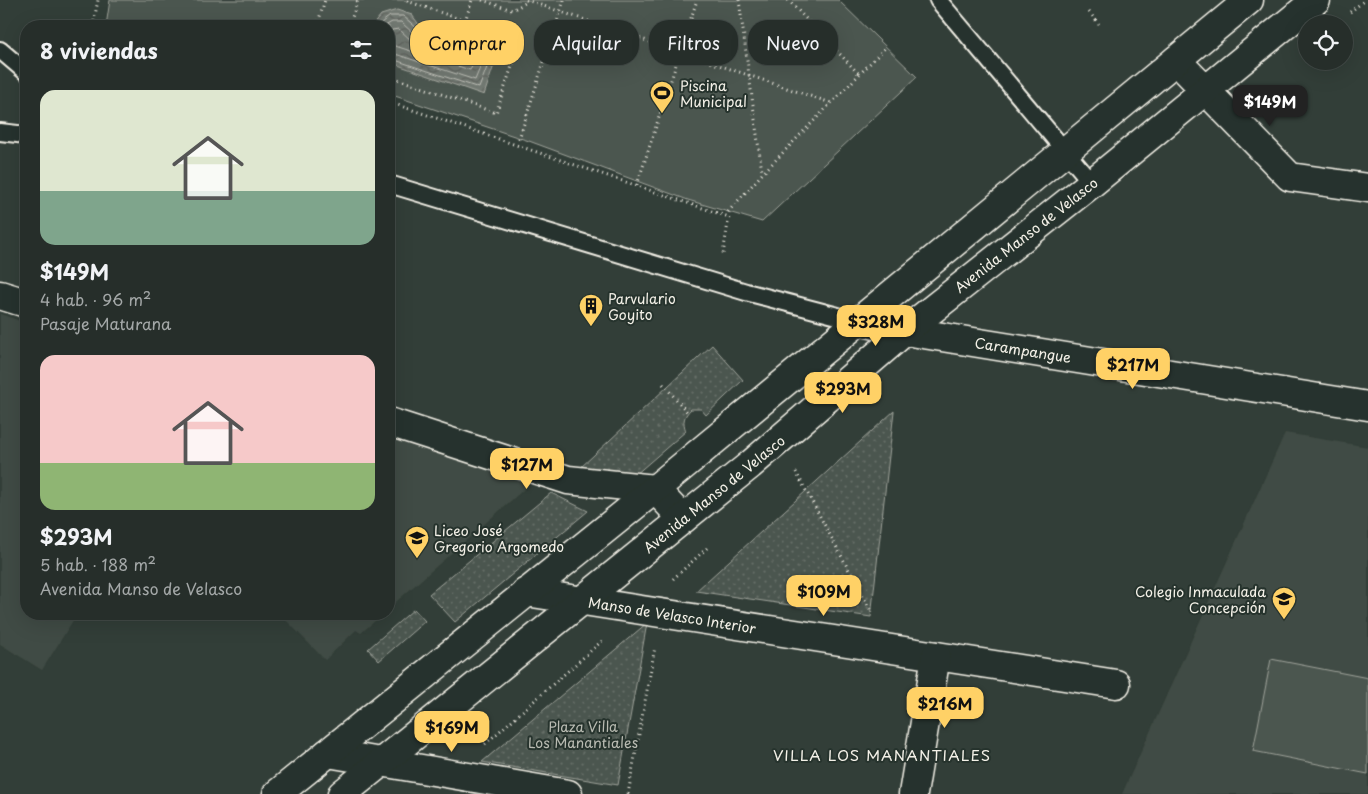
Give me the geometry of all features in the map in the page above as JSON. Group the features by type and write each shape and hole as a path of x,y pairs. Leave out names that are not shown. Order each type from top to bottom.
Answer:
{"main road":[{"path":"277,794 655,489 1249,0"},
{"name":"Avenida Manso de Velasco","path":"342,794 683,520 811,414 904,332 1092,183 1316,0"},
{"path":"1176,60 1290,177 1368,188"},
{"path":"0,295 20,302"},
{"name":"Carampangue","path":"857,322 904,332 1368,406"},
{"path":"395,424 568,480 655,489 683,520"},
{"name":"Manso de Velasco Interior","path":"526,592 1116,684"},
{"path":"913,794 936,656"},
{"path":"328,753 568,794"}],"lane":[{"path":"938,0 1064,153 1092,183"},
{"path":"0,50 20,67"},
{"path":"0,132 20,134"},
{"path":"395,186 718,284 857,322"}],"path":[{"path":"93,20 98,0"},
{"path":"318,20 325,0"},
{"path":"352,20 358,0"},
{"path":"404,0 462,20"},
{"path":"465,20 472,0"},
{"path":"482,0 512,10 526,1 649,43"},
{"path":"519,139 564,0"},
{"path":"690,20 697,0"},
{"path":"739,0 762,173"},
{"path":"788,0 859,74"},
{"path":"1088,12 1099,24"},
{"path":"728,212 762,173 886,47"},
{"path":"395,78 496,113 512,65"},
{"path":"637,185 675,65"},
{"path":"716,65 831,103"},
{"path":"395,104 729,216 718,284"},
{"path":"663,384 692,418"},
{"path":"795,471 892,650"},
{"path":"628,794 661,613"}],"shaded area":[{"path":"0,314 20,321 20,620 73,620 42,670 0,644"},
{"name":"Colegio Inmaculada Concepción","path":"1285,433 1368,447 1368,794 1122,794"},
{"name":"Liceo José Gregorio Argomedo","path":"395,440 531,483 395,603"},
{"path":"285,620 376,620 361,633 356,630 325,660"}],"green space":[{"name":"Piscina Municipal","path":"110,0 838,0 917,77 762,222 688,200 529,141 395,96 395,20 107,20"},
{"path":"712,345 743,380 706,415 701,409 691,409 684,419 686,431 635,475 580,468"},
{"path":"894,411 871,617 696,591"},
{"path":"551,493 588,511 455,622 429,594"},
{"path":"414,609 425,621 379,661 368,649"},
{"name":"Plaza Villa Los Manantiales","path":"647,623 618,785 482,762"},
{"path":"1271,659 1368,678 1368,774 1253,751"}],"water":[{"path":"397,10 412,15 416,20 410,20 410,65 494,65 484,95 395,64 395,20 377,20 381,15"}],"place":[{"name":"Piscina Municipal","path":"662,114"},
{"name":"Parvulario Goyito","path":"591,327"},
{"name":"Liceo José Gregorio Argomedo","path":"417,559"},
{"name":"Colegio Inmaculada Concepción","path":"1284,620"}],"district":[{"name":"VILLA LOS MANANTIALES","path":"882,754"}]}
